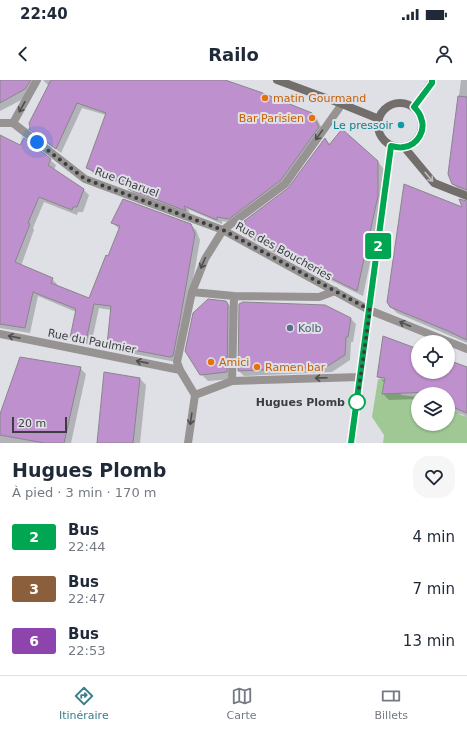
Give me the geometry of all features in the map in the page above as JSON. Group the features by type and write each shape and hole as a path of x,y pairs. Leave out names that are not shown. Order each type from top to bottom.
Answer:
{"main road":[{"path":"277,80 378,119"},
{"path":"414,107 432,83 432,80"},
{"path":"393,104 407,104 414,107 423,124 420,136 416,142 404,147 391,146 386,143 378,132 378,119 382,112 386,107 393,104"},
{"path":"404,147 434,183 467,196"}],"street":[{"path":"0,123 13,123 37,80"},
{"path":"188,443 195,395 177,362 192,292 205,259 223,230 285,184 342,104"},
{"name":"Rue Charuel","path":"13,123 85,179 223,230"},
{"path":"351,443 391,146"},
{"name":"Rue des Boucheries","path":"223,230 370,310 467,349"},
{"name":"Rue des Boucheries","path":"192,292 234,296 319,297 335,291"},
{"path":"232,381 234,296"},
{"name":"Rue du Paulmier","path":"0,334 180,370"},
{"path":"195,395 232,381 360,377"}],"green space":[{"path":"378,379 398,382 401,395 411,396 411,431 455,431 455,413 467,417 467,443 383,443 384,435 372,417"}],"building":[{"path":"0,80 31,80 25,89 0,103"},
{"path":"51,80 225,80 312,113 319,127 281,180 229,219 217,217 217,220 184,206 186,211 128,189 130,185 86,168 106,113 77,103 56,149 29,129 29,123"},
{"path":"458,96 467,97 467,190 452,184 448,174"},
{"path":"342,129 378,161 378,196 357,291 262,244 246,234 244,221 288,188 325,138 329,145"},
{"path":"0,135 20,145 24,138 51,159 48,165 84,189 77,207 73,207 72,210 39,197 28,223 30,224 15,262 53,278 51,283 89,298 106,255 108,256 120,226 111,223 123,199 191,224 195,234 173,356 170,357 107,345 111,306 94,304 86,341 70,338 76,309 33,292 25,328 0,324"},
{"path":"404,184 462,207 459,199 467,201 467,340 390,307 387,302"},
{"path":"208,299 226,301 228,304 227,372 200,375 185,351 193,313"},
{"path":"243,302 325,305 351,318 348,337 346,337 345,355 326,367 238,371 239,304"},
{"path":"383,336 411,346 411,379 455,379 455,363 467,367 467,413 455,408 455,387 411,387 411,393 382,394 385,378 377,377"},
{"path":"20,357 81,367 64,443 44,443 0,435 0,414"},
{"path":"104,372 140,378 133,443 97,443"}],"bus line":[{"name":"2","path":"351,443 391,146 404,147 410,145 416,142 420,136 423,124 414,107 432,83 432,80"}],"place":[{"name":"matin Gourmand","path":"265,98"},
{"name":"Bar Parisien","path":"312,118"},
{"name":"Le pressoir","path":"401,125"},
{"name":"Kolb","path":"290,328"},
{"name":"Amici","path":"211,362"},
{"name":"Ramen bar","path":"257,367"},
{"name":"Hugues Plomb","path":"357,402"}],"route":[{"path":"37,142 85,179 223,230 370,310 357,402"}]}
